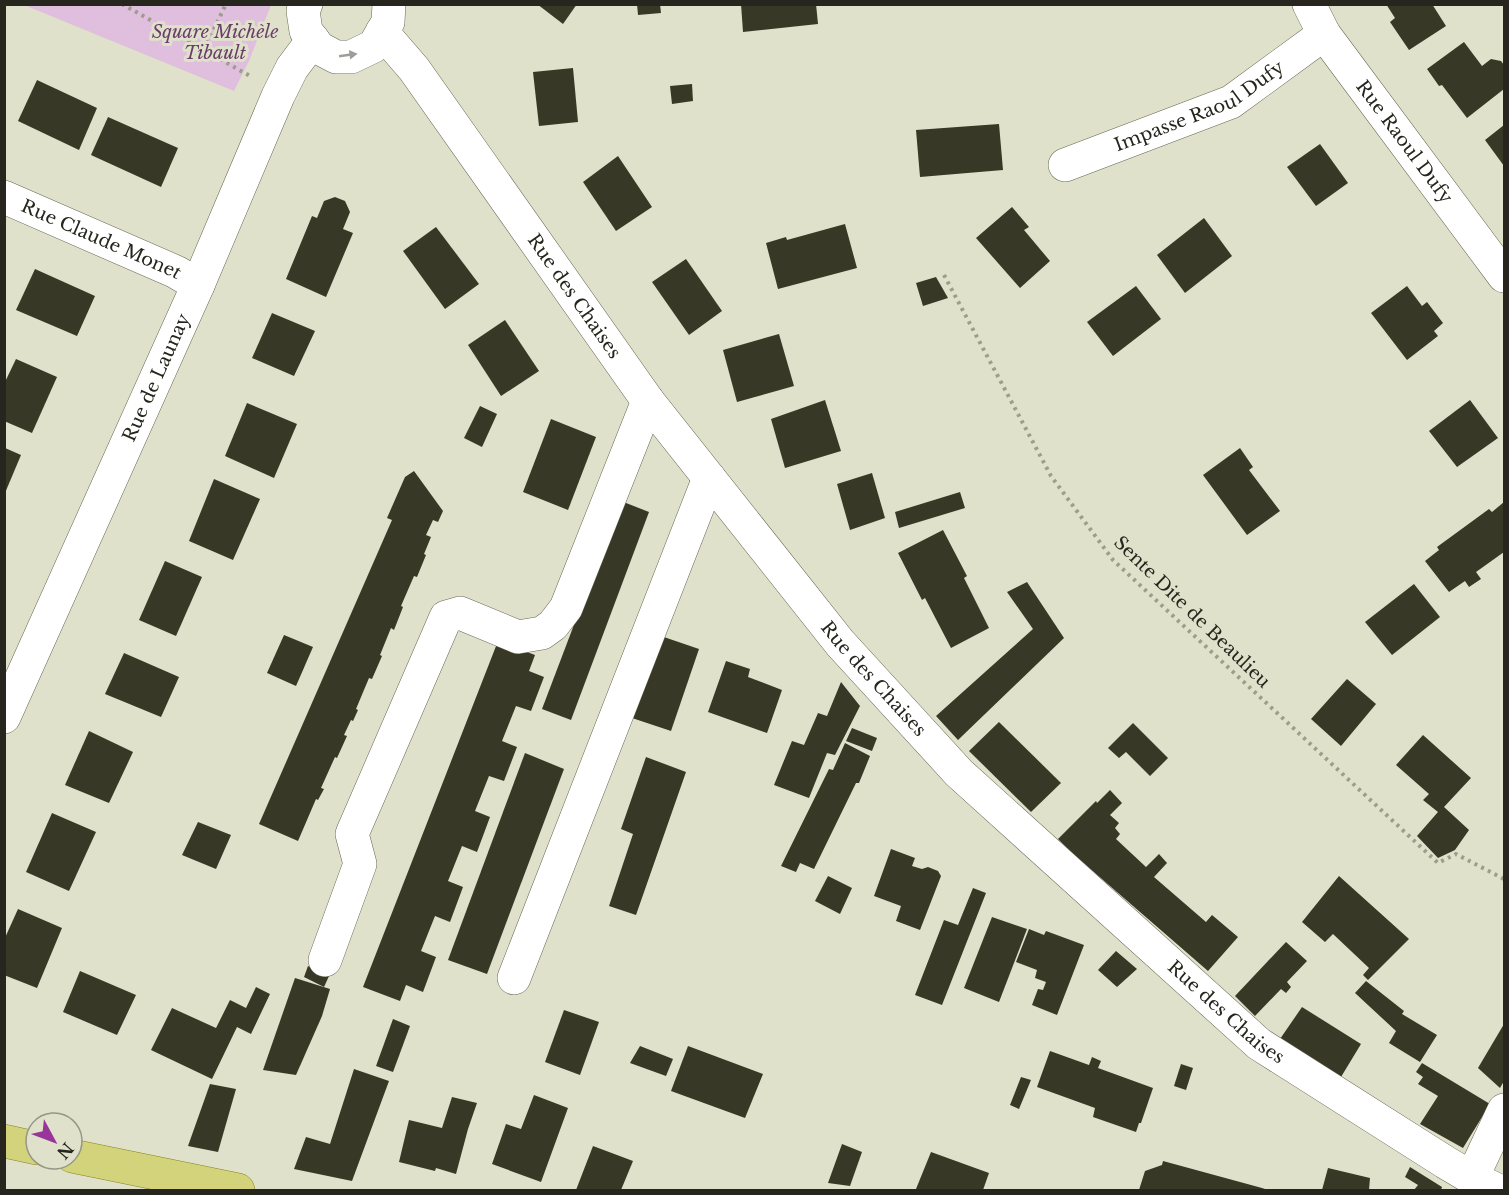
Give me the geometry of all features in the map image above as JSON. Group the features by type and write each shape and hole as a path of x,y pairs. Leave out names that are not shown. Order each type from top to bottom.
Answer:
{"main road":[{"path":"4,1141 24,1145"},
{"path":"84,1158 238,1191"}],"street":[{"path":"306,4 303,11 306,31 319,48 336,57 351,57 374,46 386,18"},
{"name":"Rue Raoul Dufy","path":"1309,4 1324,34 1504,276"},
{"name":"Rue des Chaises","path":"386,18 414,69 648,401 840,643 959,773 1259,1044 1485,1184"},
{"name":"Impasse Raoul Dufy","path":"1065,165 1231,102 1324,34"},
{"name":"Rue de Launay","path":"4,717 198,285 292,68 313,40"},
{"name":"Rue Claude Monet","path":"4,197 176,272 198,285"},
{"path":"325,960 360,864 352,834 446,617 460,613 518,637 542,633 553,625 566,608 648,401"},
{"path":"514,978 709,478"},
{"path":"1485,1184 1504,1110"}],"path":[{"path":"122,4 244,71"},
{"path":"204,50 226,4"},
{"name":"Sente Dite de Beaulieu","path":"944,275 1051,476 1113,560 1438,863 1456,854 1504,879"}],"green space":[{"name":"Square Michèle Tibault","path":"24,5 271,5 249,61 234,91"}],"building":[{"path":"537,4 577,4 563,24"},
{"path":"637,4 660,4 661,13 638,15"},
{"path":"741,4 816,4 818,24 743,32"},
{"path":"1386,4 1432,4 1446,26 1409,50 1390,22 1395,18"},
{"path":"1464,42 1482,66 1491,59 1501,61 1504,65 1504,89 1467,118 1427,69"},
{"path":"573,68 578,122 539,126 533,72"},
{"path":"37,80 97,108 79,150 18,121"},
{"path":"692,84 693,101 672,104 670,86"},
{"path":"108,117 178,148 161,187 91,155"},
{"path":"999,124 1003,170 920,177 916,130"},
{"path":"1504,125 1504,166 1485,140"},
{"path":"1320,144 1348,183 1316,206 1287,167"},
{"path":"618,156 652,207 616,231 583,182"},
{"path":"335,197 345,201 350,212 343,229 353,233 326,297 286,279 312,216 317,218 324,201"},
{"path":"1012,207 1029,227 1024,230 1050,261 1020,288 976,238"},
{"path":"1204,218 1232,256 1185,293 1157,255"},
{"path":"845,224 857,268 778,289 766,243 786,237 787,240"},
{"path":"436,227 479,284 445,309 403,251"},
{"path":"686,259 722,311 689,335 652,282"},
{"path":"35,269 95,296 77,336 16,310"},
{"path":"936,277 948,298 923,306 916,283"},
{"path":"1136,286 1161,319 1113,356 1087,322"},
{"path":"1407,286 1422,306 1427,302 1443,323 1434,331 1438,336 1407,360 1371,313"},
{"path":"272,313 315,331 294,376 252,358"},
{"path":"505,320 539,371 501,396 468,345"},
{"path":"779,334 794,386 737,402 723,350"},
{"path":"16,359 57,377 32,433 4,421 4,384"},
{"path":"825,400 841,451 785,468 771,419"},
{"path":"1470,400 1498,438 1457,467 1429,431"},
{"path":"247,403 297,424 274,478 225,456"},
{"path":"480,406 497,414 482,447 464,438"},
{"path":"551,419 596,437 568,510 523,492"},
{"path":"5,448 21,455 5,493"},
{"path":"1240,448 1253,467 1249,470 1280,511 1247,535 1203,475"},
{"path":"414,471 443,511 438,522 433,520 426,535 431,537 417,577 414,576 394,630 391,628 372,679 369,678 356,709 358,710 344,735 347,736 321,788 324,789 318,800 316,799 298,841 259,824 392,520 387,518 405,477"},
{"path":"872,473 885,518 850,530 837,484"},
{"path":"214,479 260,499 233,560 189,541"},
{"path":"960,492 965,508 899,528 895,512"},
{"path":"621,501 649,512 571,720 542,709"},
{"path":"1504,502 1504,552 1476,572 1481,579 1469,587 1465,581 1449,592 1425,561 1439,550 1437,547 1489,509 1492,512"},
{"path":"943,530 967,576 964,578 989,628 951,648 925,598 922,600 898,553"},
{"path":"165,561 202,577 176,636 139,620"},
{"path":"1027,582 1064,638 958,740 936,716 1033,629 1007,592"},
{"path":"1414,584 1440,617 1392,655 1365,622"},
{"path":"284,635 313,647 296,686 267,673"},
{"path":"658,635 699,649 671,731 629,717"},
{"path":"498,641 535,655 529,671 544,677 531,711 516,706 502,741 517,747 504,781 489,776 475,811 490,817 477,852 462,846 448,881 463,887 450,922 435,916 421,951 436,957 423,992 406,985 400,1001 363,987"},
{"path":"124,653 179,677 161,717 105,694"},
{"path":"726,661 750,669 748,677 782,690 767,733 708,712"},
{"path":"1347,679 1376,704 1341,746 1311,719"},
{"path":"841,682 860,706 835,755 827,753 809,798 774,785 792,741 804,745 818,713 827,716"},
{"path":"999,722 1061,783 1031,812 969,751"},
{"path":"1133,723 1168,758 1150,776 1126,752 1119,758 1108,748"},
{"path":"852,728 877,738 872,751 846,741"},
{"path":"89,731 133,752 109,803 65,785"},
{"path":"1423,735 1471,778 1444,807 1469,830 1455,850 1438,858 1417,836 1438,812 1423,800 1429,794 1396,765"},
{"path":"845,743 870,756 859,783 856,783 814,869 800,863 796,872 781,866 829,769 833,770"},
{"path":"525,753 564,769 487,974 448,960"},
{"path":"646,757 686,772 636,915 609,906 633,834 621,829"},
{"path":"1110,790 1122,803 1110,815 1119,823 1115,828 1120,834 1116,839 1146,867 1159,854 1167,863 1154,877 1206,922 1212,915 1238,937 1208,971 1058,839"},
{"path":"52,813 96,832 69,891 26,872"},
{"path":"198,822 231,835 216,869 182,855"},
{"path":"891,849 915,858 912,866 922,869 928,867 938,871 941,876 920,930 896,921 901,906 874,896"},
{"path":"828,876 852,888 840,914 815,901"},
{"path":"1339,876 1409,939 1368,980 1363,975 1369,968 1333,934 1325,942 1302,922"},
{"path":"973,888 986,893 942,1005 915,995 944,920 958,925"},
{"path":"18,909 62,928 37,988 4,975 4,940"},
{"path":"992,917 1027,929 999,1002 964,988"},
{"path":"1029,929 1044,935 1046,931 1084,945 1057,1015 1032,1005 1038,989 1043,990 1046,982 1035,978 1037,970 1016,962"},
{"path":"1286,942 1307,961 1287,982 1291,987 1286,993 1281,989 1255,1016 1235,996"},
{"path":"1116,951 1137,969 1117,987 1098,970"},
{"path":"308,966 329,976 324,987 304,977"},
{"path":"80,971 136,995 117,1035 63,1012"},
{"path":"295,978 330,989 322,1016 296,1075 263,1070"},
{"path":"1366,981 1404,1011 1402,1014 1437,1035 1420,1062 1389,1043 1396,1031 1355,993"},
{"path":"256,987 270,994 251,1034 237,1027 212,1079 151,1050 172,1008 216,1028 230,1000 246,1008"},
{"path":"1302,1007 1361,1044 1341,1077 1280,1039"},
{"path":"564,1010 599,1022 580,1075 545,1062"},
{"path":"393,1019 410,1026 393,1072 376,1066"},
{"path":"1504,1024 1504,1081 1500,1088 1478,1068"},
{"path":"640,1046 673,1059 666,1076 630,1063"},
{"path":"688,1046 763,1074 745,1118 671,1091"},
{"path":"1050,1051 1089,1065 1092,1057 1101,1061 1098,1068 1153,1088 1136,1132 1093,1117 1095,1108 1037,1087"},
{"path":"1422,1063 1490,1104 1463,1148 1420,1124 1438,1096 1418,1084 1423,1077 1416,1072"},
{"path":"1181,1064 1193,1068 1186,1090 1174,1086"},
{"path":"354,1069 389,1081 352,1181 294,1169 306,1137 330,1144"},
{"path":"1021,1077 1031,1080 1019,1109 1010,1105"},
{"path":"210,1084 236,1089 218,1152 188,1146"},
{"path":"534,1095 568,1108 541,1182 492,1164 506,1124 521,1129"},
{"path":"452,1097 477,1103 456,1174 399,1162 409,1120 442,1128"},
{"path":"842,1144 862,1152 850,1186 828,1183"},
{"path":"593,1146 633,1161 621,1190 576,1190"},
{"path":"931,1152 989,1173 983,1190 916,1189"},
{"path":"1163,1161 1268,1190 1139,1190 1145,1171 1162,1165"},
{"path":"1410,1167 1442,1187 1441,1190 1414,1190 1418,1185 1405,1177"},
{"path":"1328,1168 1370,1178 1369,1190 1322,1190"}]}
